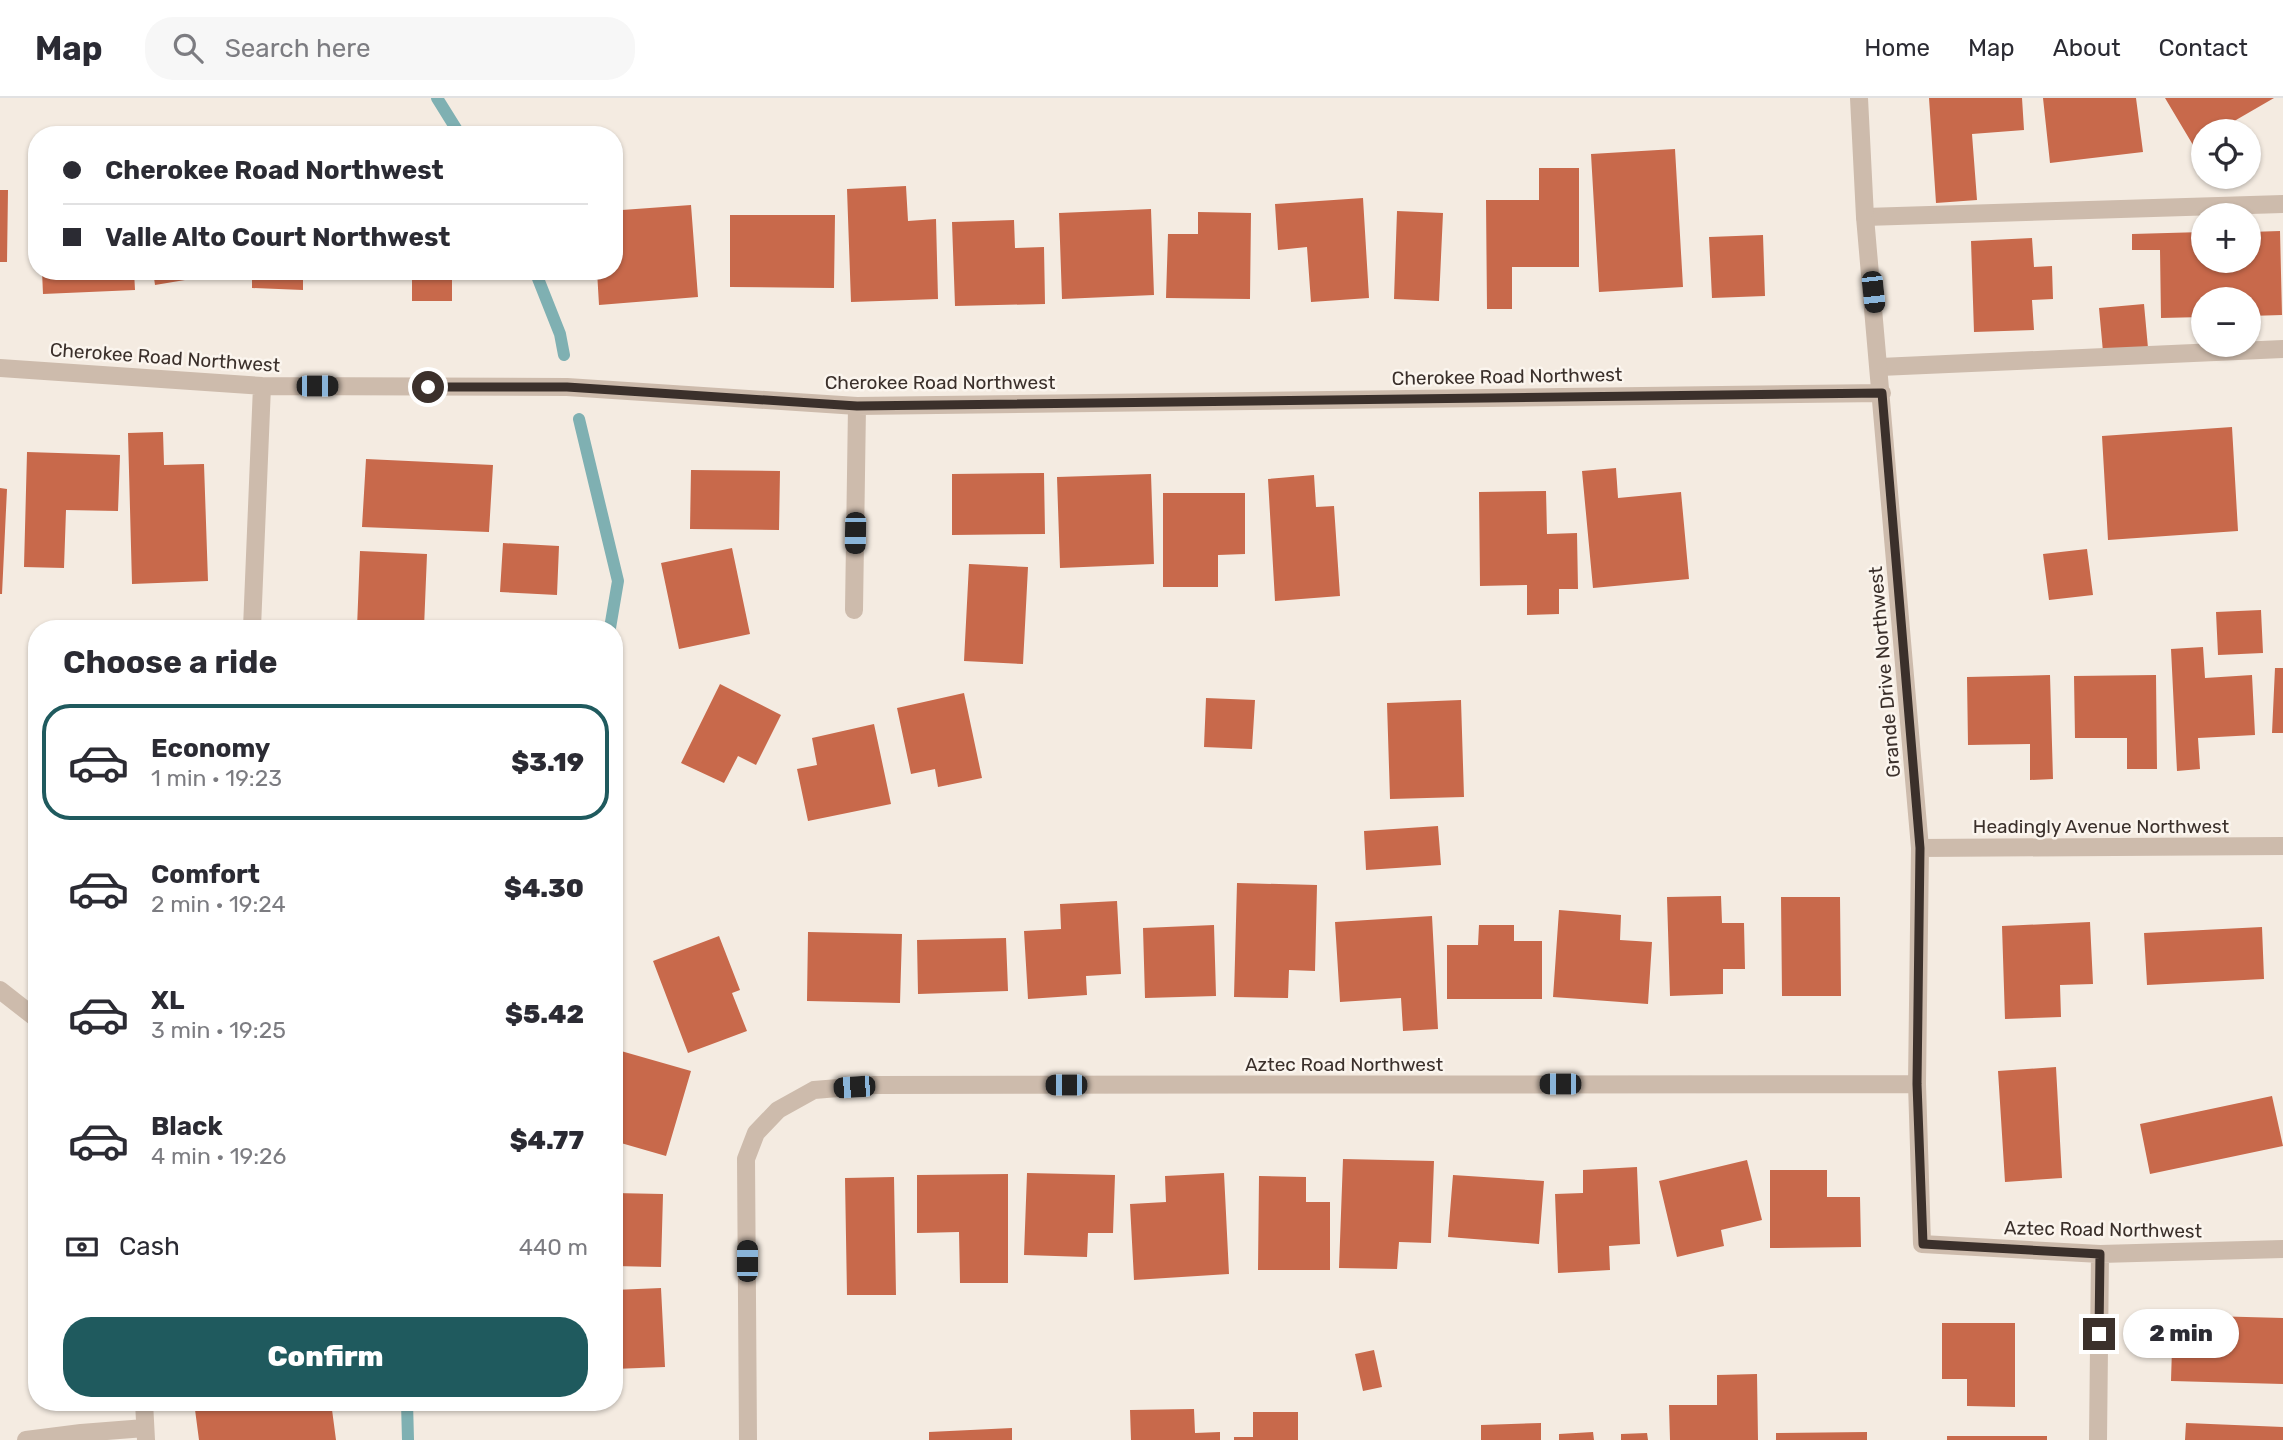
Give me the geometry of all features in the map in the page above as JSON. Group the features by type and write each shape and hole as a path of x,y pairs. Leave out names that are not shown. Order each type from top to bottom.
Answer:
{"street":[{"name":"Grande Drive Northwest","path":"1859,98 1866,217 1920,848 1917,1084 1923,1244"},
{"path":"1866,217 2283,204"},
{"path":"1880,367 2283,349"},
{"name":"Cherokee Road Northwest","path":"0,368 262,386 567,387 857,406 1882,393"},
{"path":"252,620 262,386"},
{"path":"854,610 857,406"},
{"name":"Headingly Avenue Northwest","path":"1920,848 2283,846"},
{"path":"0,990 28,1012"},
{"name":"Aztec Road Northwest","path":"748,1440 746,1159 756,1133 778,1110 814,1090 875,1086 1917,1084"},
{"name":"Aztec Road Northwest","path":"1923,1244 2100,1254 2283,1249"},
{"path":"2098,1440 2100,1254"},
{"path":"26,1440 80,1433 146,1434 145,1411"}],"building":[{"path":"1929,98 2022,98 2024,130 1972,134 1977,200 1936,203"},
{"path":"2043,98 2136,98 2143,152 2050,163"},
{"path":"2165,98 2274,98 2238,119 2191,119 2191,142"},
{"path":"1675,149 1683,287 1599,292 1591,154"},
{"path":"1539,168 1579,168 1579,267 1512,267 1512,309 1487,309 1486,200 1539,200"},
{"path":"906,186 908,221 936,219 938,299 851,302 847,189"},
{"path":"0,190 8,190 7,262 0,262"},
{"path":"1363,198 1369,298 1311,302 1307,247 1278,250 1275,204"},
{"path":"691,205 698,297 599,305 598,280 623,280 623,210"},
{"path":"1151,209 1154,295 1062,299 1059,213"},
{"path":"1397,211 1443,213 1439,301 1394,299"},
{"path":"1198,212 1251,213 1250,299 1166,298 1168,234 1198,234"},
{"path":"730,215 835,215 834,288 730,287"},
{"path":"1014,220 1015,248 1044,247 1045,304 955,306 952,222"},
{"path":"2280,231 2282,315 2261,316 2261,287 2191,287 2191,317 2161,318 2160,250 2132,250 2132,234 2191,232 2191,273 2261,273 2261,232"},
{"path":"1763,235 1765,296 1712,298 1709,237"},
{"path":"2032,238 2034,267 2052,266 2053,299 2032,300 2034,330 1974,332 1971,241"},
{"path":"42,280 134,280 135,290 43,294"},
{"path":"154,280 185,280 155,285"},
{"path":"252,280 303,280 303,290 252,288"},
{"path":"412,280 452,280 452,301 412,301"},
{"path":"2144,304 2148,348 2103,352 2099,308"},
{"path":"2232,427 2238,531 2108,540 2102,436"},
{"path":"163,432 164,465 204,464 208,581 132,584 128,433"},
{"path":"27,452 120,455 118,511 66,510 64,568 24,567"},
{"path":"366,459 493,465 489,532 362,527"},
{"path":"1616,468 1618,498 1681,492 1689,579 1593,588 1582,471"},
{"path":"691,470 780,471 779,530 690,529"},
{"path":"1044,473 1045,534 952,535 952,474"},
{"path":"1151,474 1154,564 1060,568 1057,477"},
{"path":"1314,475 1316,507 1334,506 1340,596 1275,601 1268,479"},
{"path":"0,488 7,489 2,594 0,594"},
{"path":"1546,491 1547,534 1577,533 1578,589 1559,589 1559,614 1527,615 1527,585 1480,586 1479,492"},
{"path":"1163,493 1245,493 1245,554 1218,555 1218,587 1163,587"},
{"path":"503,543 559,546 557,595 500,592"},
{"path":"732,548 750,634 679,649 661,563"},
{"path":"2087,549 2093,595 2049,600 2043,554"},
{"path":"360,551 427,554 424,620 357,620"},
{"path":"969,564 1028,567 1023,664 964,661"},
{"path":"2261,610 2263,653 2218,655 2216,612"},
{"path":"2203,647 2205,678 2252,675 2255,735 2198,738 2200,769 2177,771 2171,649"},
{"path":"2275,668 2283,668 2283,733 2272,733"},
{"path":"2050,675 2053,779 2030,780 2030,744 1968,745 1967,677"},
{"path":"2156,675 2157,769 2127,769 2127,738 2075,738 2074,676"},
{"path":"720,684 781,715 756,765 738,756 724,783 681,763"},
{"path":"964,693 982,778 938,787 935,769 911,774 897,708"},
{"path":"1206,698 1255,700 1252,749 1204,747"},
{"path":"1461,700 1464,797 1390,799 1387,703"},
{"path":"874,724 891,804 808,821 797,769 817,765 812,738"},
{"path":"1438,826 1441,865 1366,870 1364,831"},
{"path":"1237,883 1317,885 1315,971 1289,970 1288,998 1234,997"},
{"path":"1721,896 1722,923 1744,923 1745,969 1723,969 1723,994 1670,996 1667,897"},
{"path":"1781,897 1840,897 1841,996 1782,996"},
{"path":"1117,901 1121,974 1086,976 1087,995 1028,999 1024,931 1061,929 1060,904"},
{"path":"1559,910 1621,915 1620,940 1652,942 1648,1004 1553,997"},
{"path":"1432,916 1438,1029 1403,1031 1401,998 1340,1002 1335,922"},
{"path":"2090,922 2093,984 2060,985 2061,1017 2005,1019 2002,926"},
{"path":"1214,925 1216,996 1145,998 1143,928"},
{"path":"1479,925 1514,925 1514,941 1542,941 1542,999 1447,999 1447,945 1478,945"},
{"path":"2262,927 2264,979 2147,985 2144,933"},
{"path":"808,932 902,934 900,1003 807,1001"},
{"path":"719,936 740,990 732,993 747,1031 688,1053 653,961"},
{"path":"1006,938 1008,991 918,994 917,940"},
{"path":"623,1052 691,1071 666,1156 623,1144"},
{"path":"2056,1067 2062,1178 2005,1182 1998,1071"},
{"path":"2272,1096 2283,1146 2150,1174 2140,1124"},
{"path":"1343,1159 1434,1161 1431,1243 1399,1242 1397,1269 1339,1268"},
{"path":"1747,1160 1762,1220 1721,1230 1724,1246 1677,1257 1659,1181"},
{"path":"1637,1167 1640,1244 1609,1246 1610,1270 1558,1273 1555,1194 1583,1193 1583,1170"},
{"path":"1770,1170 1827,1170 1827,1197 1860,1197 1861,1247 1770,1248"},
{"path":"1027,1173 1115,1175 1113,1233 1088,1233 1087,1257 1024,1255"},
{"path":"1224,1173 1229,1274 1134,1280 1130,1204 1166,1202 1165,1176"},
{"path":"1008,1174 1008,1283 960,1283 959,1232 917,1233 917,1175"},
{"path":"1453,1175 1544,1181 1539,1244 1448,1237"},
{"path":"1259,1176 1306,1177 1306,1202 1330,1202 1330,1270 1258,1270"},
{"path":"894,1177 896,1295 847,1295 845,1178"},
{"path":"623,1193 663,1194 661,1267 623,1266"},
{"path":"661,1288 665,1367 623,1369 623,1290"},
{"path":"2173,1315 2283,1318 2283,1384 2171,1381"},
{"path":"1942,1323 2015,1323 2015,1407 1967,1406 1967,1379 1942,1379"},
{"path":"1374,1350 1382,1387 1363,1391 1355,1354"},
{"path":"1757,1374 1758,1440 1670,1440 1669,1405 1717,1405 1717,1375"},
{"path":"1194,1409 1195,1433 1220,1432 1220,1440 1131,1440 1130,1410"},
{"path":"195,1411 332,1411 336,1440 199,1440"},
{"path":"1253,1412 1298,1412 1298,1440 1234,1440 1234,1437 1253,1437"},
{"path":"1541,1423 1541,1440 1481,1440 1481,1425"},
{"path":"2186,1423 2283,1427 2283,1440 2185,1440"},
{"path":"1012,1428 1012,1440 929,1440 929,1432"},
{"path":"1593,1432 1594,1440 1559,1440 1559,1434"},
{"path":"1867,1432 1867,1440 1776,1440 1776,1433"},
{"path":"1647,1433 1648,1440 1621,1440 1621,1434"},
{"path":"1947,1436 2047,1436 2047,1440 1947,1440"}],"waterway":[{"path":"437,98 454,126"},
{"path":"539,280 560,334 564,355"},
{"path":"579,419 618,581 611,620"},
{"path":"407,1411 408,1440"}],"route":[{"path":"428,387 567,387 857,406 1882,393 1920,848 1917,1084 1923,1244 2100,1254 2099,1334"}]}
